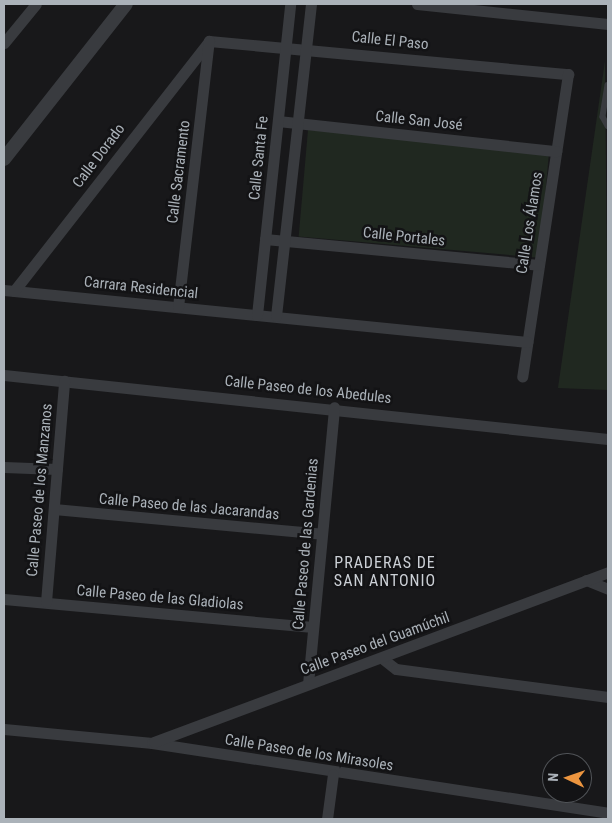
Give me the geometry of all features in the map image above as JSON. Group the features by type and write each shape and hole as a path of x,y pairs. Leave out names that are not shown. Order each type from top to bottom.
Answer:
{"street":[{"path":"4,43 36,4"},
{"path":"4,159 126,4"},
{"name":"Calle Santa Fe","path":"257,315 290,4"},
{"path":"276,316 310,4"},
{"path":"416,4 510,8 608,24"},
{"name":"Calle El Paso","path":"209,41 286,46 568,74"},
{"name":"Calle Dorado","path":"9,291 209,41"},
{"name":"Calle Sacramento","path":"178,307 209,41"},
{"name":"Calle Los Álamos","path":"522,377 568,74"},
{"name":"Calle San José","path":"278,121 556,150"},
{"name":"Calle Portales","path":"265,239 539,265"},
{"name":"Carrara Residencial","path":"9,291 527,342"},
{"name":"Calle Paseo de los Abedules","path":"4,375 334,407 608,439"},
{"name":"Calle Paseo de los Manzanos","path":"46,602 64,381"},
{"name":"Calle Paseo de las Gardenias","path":"308,684 334,407"},
{"path":"4,466 57,469"},
{"name":"Calle Paseo de las Jacarandas","path":"54,509 322,534"},
{"name":"Calle Paseo del Guamúchil","path":"152,743 308,684 382,659 608,572"},
{"path":"586,580 608,589"},
{"name":"Calle Paseo de las Gladiolas","path":"4,599 313,627"},
{"path":"382,659 396,669 608,697"},
{"name":"Calle Paseo de los Mirasoles","path":"4,729 152,743 333,774 608,813"},
{"path":"327,819 333,774"}],"lane":[{"path":"608,85 603,117 608,126"}],"shaded area":[{"path":"605,61 608,390 558,388"},
{"path":"308,130 549,151 540,258 299,237"}],"district":[{"name":"PRADERAS DE SAN ANTONIO","path":"385,572"}]}
